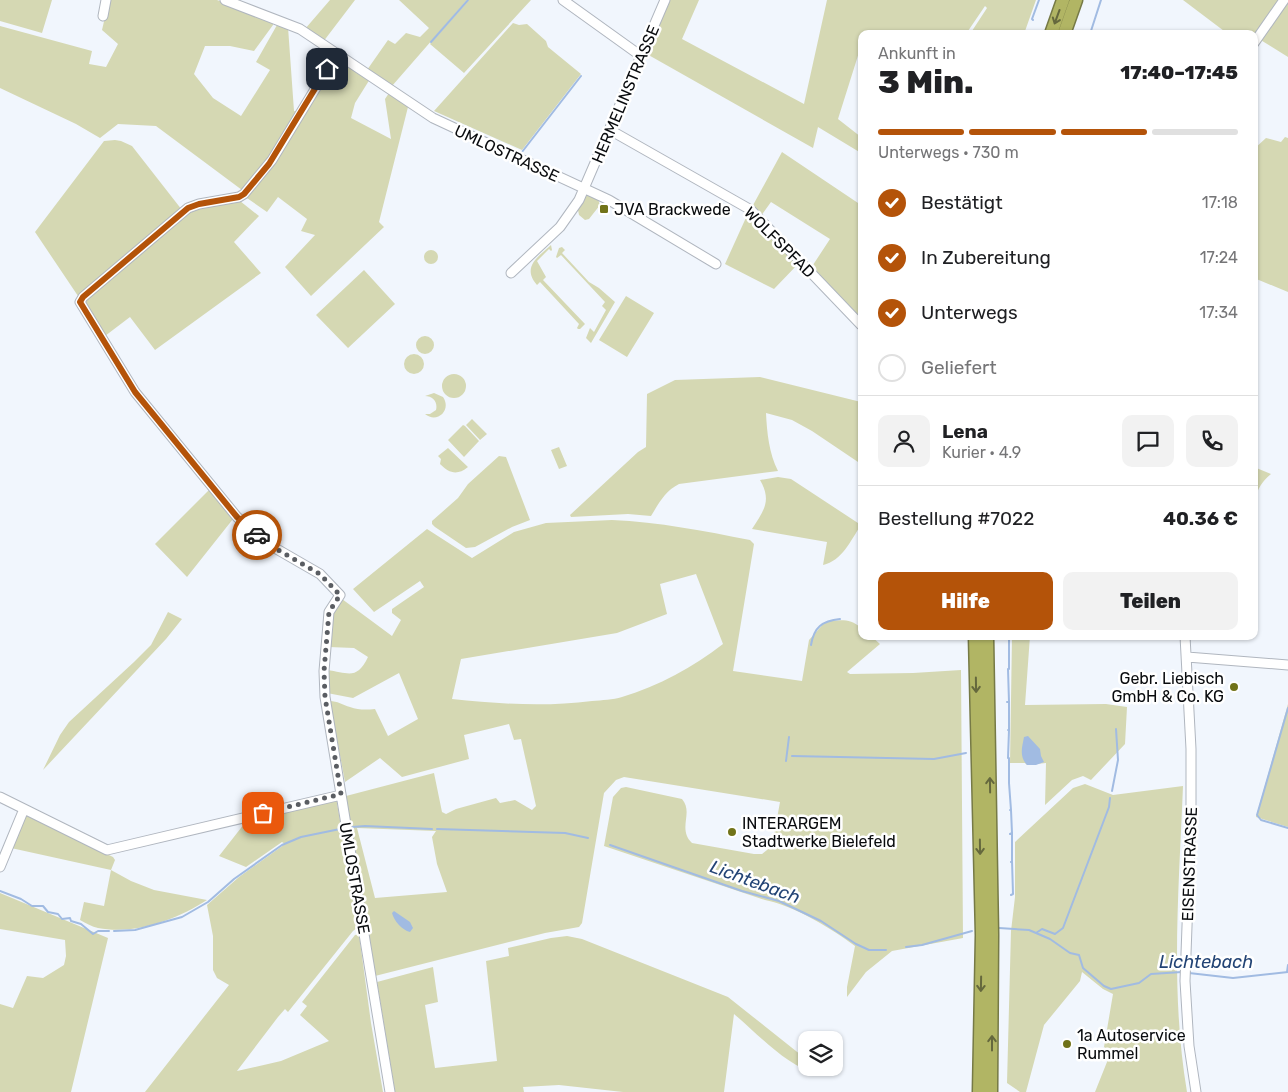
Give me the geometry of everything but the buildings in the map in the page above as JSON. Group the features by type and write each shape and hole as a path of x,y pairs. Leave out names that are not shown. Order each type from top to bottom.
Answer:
{"highway":[{"path":"1052,30 1063,0"},
{"path":"1065,30 1076,0"},
{"path":"975,640 987,929 991,1092"},
{"path":"979,1092 987,929 987,640"}],"street":[{"path":"102,16 106,0"},
{"name":"UMLOSTRASSE","path":"225,0 300,29 433,118 609,200 716,264"},
{"path":"563,0 641,56"},
{"name":"HERMELINSTRASSE","path":"584,188 664,0"},
{"path":"1258,37 1284,0"},
{"name":"UMLOSTRASSE","path":"336,53 272,160 244,194 239,197 199,204 188,208 83,297 80,302 135,392 237,517 268,544 320,574 340,595 329,612 324,671 325,697 390,1092"},
{"name":"WOLFSPFAD","path":"610,130 751,210 858,321"},
{"path":"511,273 564,222 577,204 584,188"},
{"name":"EISENSTRASSE","path":"1185,640 1191,749 1191,808 1185,981 1189,1046 1196,1092"},
{"path":"1187,657 1288,665"},
{"path":"0,797 107,850 341,794"},
{"path":"0,866 24,809"}],"green space":[{"path":"0,0 52,0 42,33 0,21"},
{"path":"109,0 217,0 273,21 273,25 254,51 230,46 205,46 194,74 213,98 241,116 270,70 256,62 277,25 282,24 288,27 294,111 298,112 268,160 242,190 156,126 118,124 100,138 76,124 0,88 0,26 92,51 89,64 106,67 118,44 102,30"},
{"path":"330,0 355,0 323,42 305,29"},
{"path":"399,0 467,0 392,86 367,70 388,40 395,44 406,33 420,37 429,28"},
{"path":"469,0 531,0 464,73 430,44"},
{"path":"667,0 699,0 682,39 804,104 827,0 1036,0 1025,30 973,30 987,8 985,6 969,30 858,30 858,56 838,119 858,135 858,151 818,127 813,148 645,53"},
{"path":"1183,0 1279,0 1258,33 1258,30 1223,30"},
{"path":"1288,0 1288,57 1259,39"},
{"path":"513,23 519,25 527,24 546,41 548,47 581,74 522,150 434,111"},
{"path":"337,57 370,79 355,103 351,118 391,139 385,99 389,93 408,107 379,222 384,227 311,296 285,267 315,235 301,231 307,219 278,197 267,212 244,196"},
{"path":"1285,137 1288,138 1288,292 1258,280 1258,145 1266,138 1281,142"},
{"path":"115,140 132,146 182,210 78,296 35,232 104,141"},
{"path":"782,152 858,203 858,313 856,315 811,268 830,239 771,202 761,216 752,207"},
{"path":"587,195 598,199 600,205 589,219 585,220 579,215 578,210"},
{"path":"240,201 259,216 234,242 261,273 155,350 130,317 105,336 85,304 86,300 186,214 194,209 206,206"},
{"path":"749,211 799,263 774,289 725,264"},
{"path":"551,245 552,250 549,249 537,261 546,277 543,280 585,324 580,329 577,328 579,324 540,282 537,285 533,279 531,267 537,258"},
{"path":"562,247 565,250 562,253 589,282 615,302 591,343 586,338 590,328 594,332 606,310 602,306 605,302 561,255 556,257 559,248"},
{"path":"428,250 434,250 438,257 434,264 428,264 424,260 424,254"},
{"path":"364,270 395,304 348,348 316,315"},
{"path":"626,296 654,313 627,357 599,340"},
{"path":"421,336 429,336 434,341 432,352 421,354 416,349 416,341"},
{"path":"414,354 421,357 424,364 421,371 414,374 407,371 404,364 407,357"},
{"path":"454,374 463,377 466,386 463,395 454,398 445,395 442,386 445,377"},
{"path":"760,377 858,401 858,462 792,420 766,413 769,443 778,471 679,484 666,494 651,516 628,514 571,517 570,515 638,452 646,447 647,394 675,380"},
{"path":"434,393 443,397 446,407 442,414 430,417 425,414 430,414 436,410 436,404 430,397 425,396"},
{"path":"472,419 487,434 480,440 466,425"},
{"path":"463,425 479,441 464,457 448,440"},
{"path":"559,447 567,466 559,469 551,450"},
{"path":"448,448 468,467 460,472 453,472 440,464 441,459 438,456"},
{"path":"499,456 506,457 530,520 512,527 475,547 466,548 435,527 432,521 458,498 468,484"},
{"path":"1258,469 1271,474 1258,491"},
{"path":"778,477 791,479 858,523 858,530 841,555 830,563 823,565 827,542 752,529 763,511 766,500 764,487 760,480"},
{"path":"210,489 233,519 187,577 155,544"},
{"path":"612,520 681,527 750,540 754,544 733,671 802,681 809,640 825,622 840,620 858,626 858,640 876,640 880,644 847,672 850,674 961,670 963,938 892,951 866,972 847,997 847,987 855,946 835,932 788,907 604,846 613,797 621,788 626,787 682,799 687,810 686,832 692,843 754,854 762,854 772,846 780,802 624,777 616,780 604,793 582,923 579,927 545,933 375,976 346,796 434,773 442,812 446,814 456,809 496,798 500,803 515,800 532,810 536,806 521,739 514,740 509,724 464,735 469,759 402,777 380,758 345,782 330,701 356,709 375,709 388,736 418,719 399,673 353,698 327,693 327,670 347,673 356,672 368,657 354,648 329,647 330,616 342,599 392,636 401,620 392,613 392,609 424,587 420,581 374,612 353,589 427,529 472,558 514,532 546,523","holes":["696,574 723,644 675,675 636,693 619,698 574,703 539,704 452,699 461,659 617,633 667,614 660,584","357,828 436,831 432,837 437,864 447,892 375,898"]},
{"path":"168,612 182,619 166,639 43,770 60,735 69,722 151,645"},
{"path":"1012,640 1030,640 1025,705 1106,704 1127,707 1125,744 1091,780 1083,776 1072,780 1045,805 1046,763 1027,765 1025,763 1010,763"},
{"path":"1288,704 1288,827 1256,817"},
{"path":"1085,784 1113,795 1183,786 1177,978 1182,1054 1187,1092 1095,1092 1111,1052 1104,1047 1113,994 1103,989 1082,972 1080,981 1044,1025 1026,1092 1020,1092 1007,1083 1011,931 1015,897 1015,842 1073,788"},
{"path":"336,797 358,927 288,1012 285,1009 278,1017 237,1071 281,1061 329,1041 300,1015 307,1006 302,1002 355,935 359,934 371,1023 383,1092 145,1092 229,985 217,978 213,970 213,936 207,905 239,877 285,844 282,842 246,867 219,856 248,819"},
{"path":"26,814 113,857 115,860 111,870 11,848"},
{"path":"111,870 131,881 154,890 207,900 182,914 155,924 112,930 91,926 80,920 84,902 104,906"},
{"path":"0,893 108,938 71,1092 0,1092 0,1004 13,1008 27,976 43,978 64,965 66,956 65,940 0,929"},
{"path":"567,936 582,939 728,997 798,1053 798,1066 784,1057 734,1014 724,1092 623,1092 559,1085 523,1087 524,1092 395,1092 377,982 433,967 438,1002 425,1005 435,1068 497,1061 486,961 509,956 508,948"}],"water":[{"path":"1028,736 1040,749 1044,762 1036,765 1027,765 1024,762 1022,748 1024,737"},
{"path":"394,911 410,922 413,928 410,932 396,922 392,913"}],"waterway":[{"path":"431,42 468,0"},
{"path":"1033,20 1039,0"},
{"path":"1091,30 1101,0"},
{"path":"522,152 581,76"},
{"path":"811,645 814,634 820,626 828,621 840,619"},
{"path":"1009,640 1009,669"},
{"path":"1007,702 1009,702 1008,669"},
{"path":"1008,730 1009,702"},
{"path":"1288,708 1257,815 1261,820 1288,828"},
{"path":"1112,791 1118,760 1116,729"},
{"path":"1008,758 1009,730"},
{"path":"786,761 789,737"},
{"path":"792,756 934,759 966,753"},
{"path":"1009,758 1009,783"},
{"path":"1009,783 1010,810"},
{"path":"1036,933 1042,929 1055,934 1063,928 1109,807 1110,798"},
{"path":"1010,834 1012,833 1011,810"},
{"name":"Lichtebach","path":"352,827 432,829"},
{"name":"Lichtebach","path":"114,931 135,930 182,917 208,902 234,879 282,845 301,837 340,829"},
{"name":"Lichtebach","path":"437,829 565,833 588,838"},
{"path":"1011,862 1012,833"},
{"name":"Lichtebach","path":"610,845 742,891 779,901 821,921 856,944 869,950 886,950"},
{"path":"1011,895 1013,894 1012,861"},
{"name":"Lichtebach","path":"0,891 21,899 32,906 43,906 48,912 58,914 62,919 70,918 71,921 81,924 93,934 98,931 109,931"},
{"name":"Lichtebach","path":"999,928 1029,930 1050,939 1070,953 1079,955 1083,968 1104,986 1111,989 1139,983 1151,974 1182,972"},
{"name":"Lichtebach","path":"906,947 922,945 972,931"},
{"name":"Lichtebach","path":"1287,972 1288,965"},
{"name":"Lichtebach","path":"1189,973 1233,978 1288,972"}],"way so far":[{"path":"257,535 268,544 320,574 328,580 340,595 329,612 324,671 325,697 341,794 263,813"}],"place":[{"name":"JVA Brackwede","path":"604,209"},
{"name":"Gebr. Liebisch GmbH & Co. KG","path":"1234,687"},
{"name":"INTERARGEM Stadtwerke Bielefeld","path":"732,832"},
{"name":"1a Autoservice Rummel","path":"1067,1044"}],"route":[{"path":"257,535 237,517 135,392 80,302 83,297 188,208 199,204 227,200 244,194 269,164 327,69"}]}
